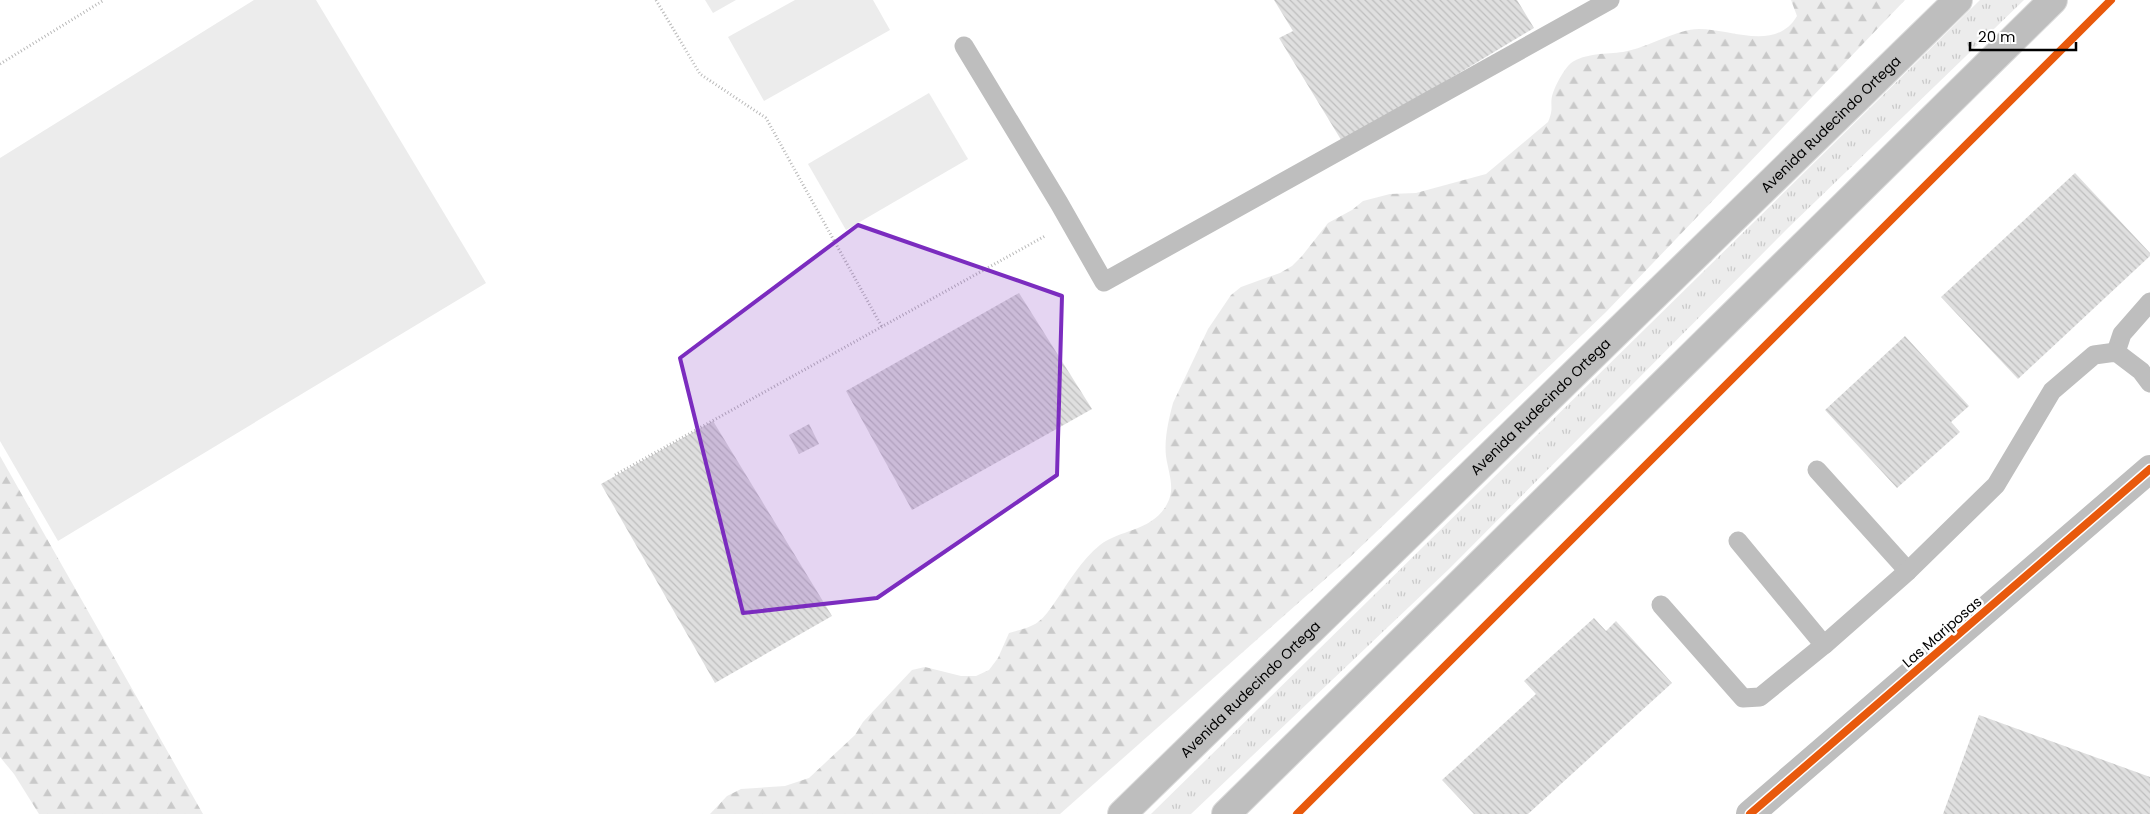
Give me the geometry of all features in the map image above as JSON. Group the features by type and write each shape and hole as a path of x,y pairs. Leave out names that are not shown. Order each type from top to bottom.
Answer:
{"main road":[{"name":"Avenida Rudecindo Ortega","path":"1122,814 1958,0"},
{"path":"1226,814 2053,0"},
{"name":"Las Mariposas","path":"1750,814 2150,469"}],"lane":[{"path":"964,46 1059,203 1104,282 1610,0"},
{"path":"2116,352 2122,334 2150,302"},
{"path":"1661,605 1743,698 1760,697 1824,645 1908,570 1996,485 2052,391 2094,355 2116,352 2141,371 2150,383"},
{"path":"1817,470 1908,570"},
{"path":"1738,542 1824,645"}],"path":[{"path":"0,64 104,0"},
{"path":"656,0 700,74 766,118 882,327"},
{"path":"615,475 1050,233"}],"highlighted area":[{"path":"858,225 1062,296 1057,475 877,598 743,613 680,358"}],"green space":[{"path":"254,0 316,0 486,283 58,541 0,441 0,158"},
{"path":"705,0 736,0 713,13"},
{"path":"795,0 873,0 890,30 764,101 728,37"},
{"path":"1791,0 1905,0 1606,312 1349,558 1060,814 710,814 727,796 741,789 785,786 809,778 855,735 863,722 912,670 925,667 961,676 976,676 989,670 998,658 1009,633 1032,626 1043,618 1093,551 1108,540 1154,520 1167,504 1171,492 1166,443 1168,422 1173,403 1208,329 1231,295 1241,287 1280,273 1292,266 1328,223 1352,210 1363,201 1390,194 1416,193 1486,174 1548,122 1552,96 1557,83 1571,63 1583,57 1632,50 1690,30 1712,30 1752,36 1765,36 1777,33 1788,27 1797,16"},
{"path":"1980,0 2024,0 1789,227 1449,569 1191,814 1151,814"},
{"path":"929,93 968,159 846,230 808,164"},
{"path":"0,456 203,814 39,814 14,774 0,757"}],"building":[{"path":"1274,0 1517,0 1534,28 1343,143 1279,38 1293,31"},
{"path":"2075,173 2150,253 2150,256 2018,379 1941,297"},
{"path":"1019,293 1092,409 912,510 846,391"},
{"path":"1905,336 1969,406 1951,422 1960,432 1897,488 1825,410"},
{"path":"713,421 832,616 715,683 601,484"},
{"path":"809,424 819,444 799,454 789,435"},
{"path":"1594,618 1606,631 1616,621 1672,683 1528,814 1474,814 1442,780 1536,694 1524,681"},
{"path":"1979,715 2150,777 2150,814 1943,814"}],"cycle path":[{"path":"1297,814 2111,0"},
{"path":"1750,814 2150,469"}]}
